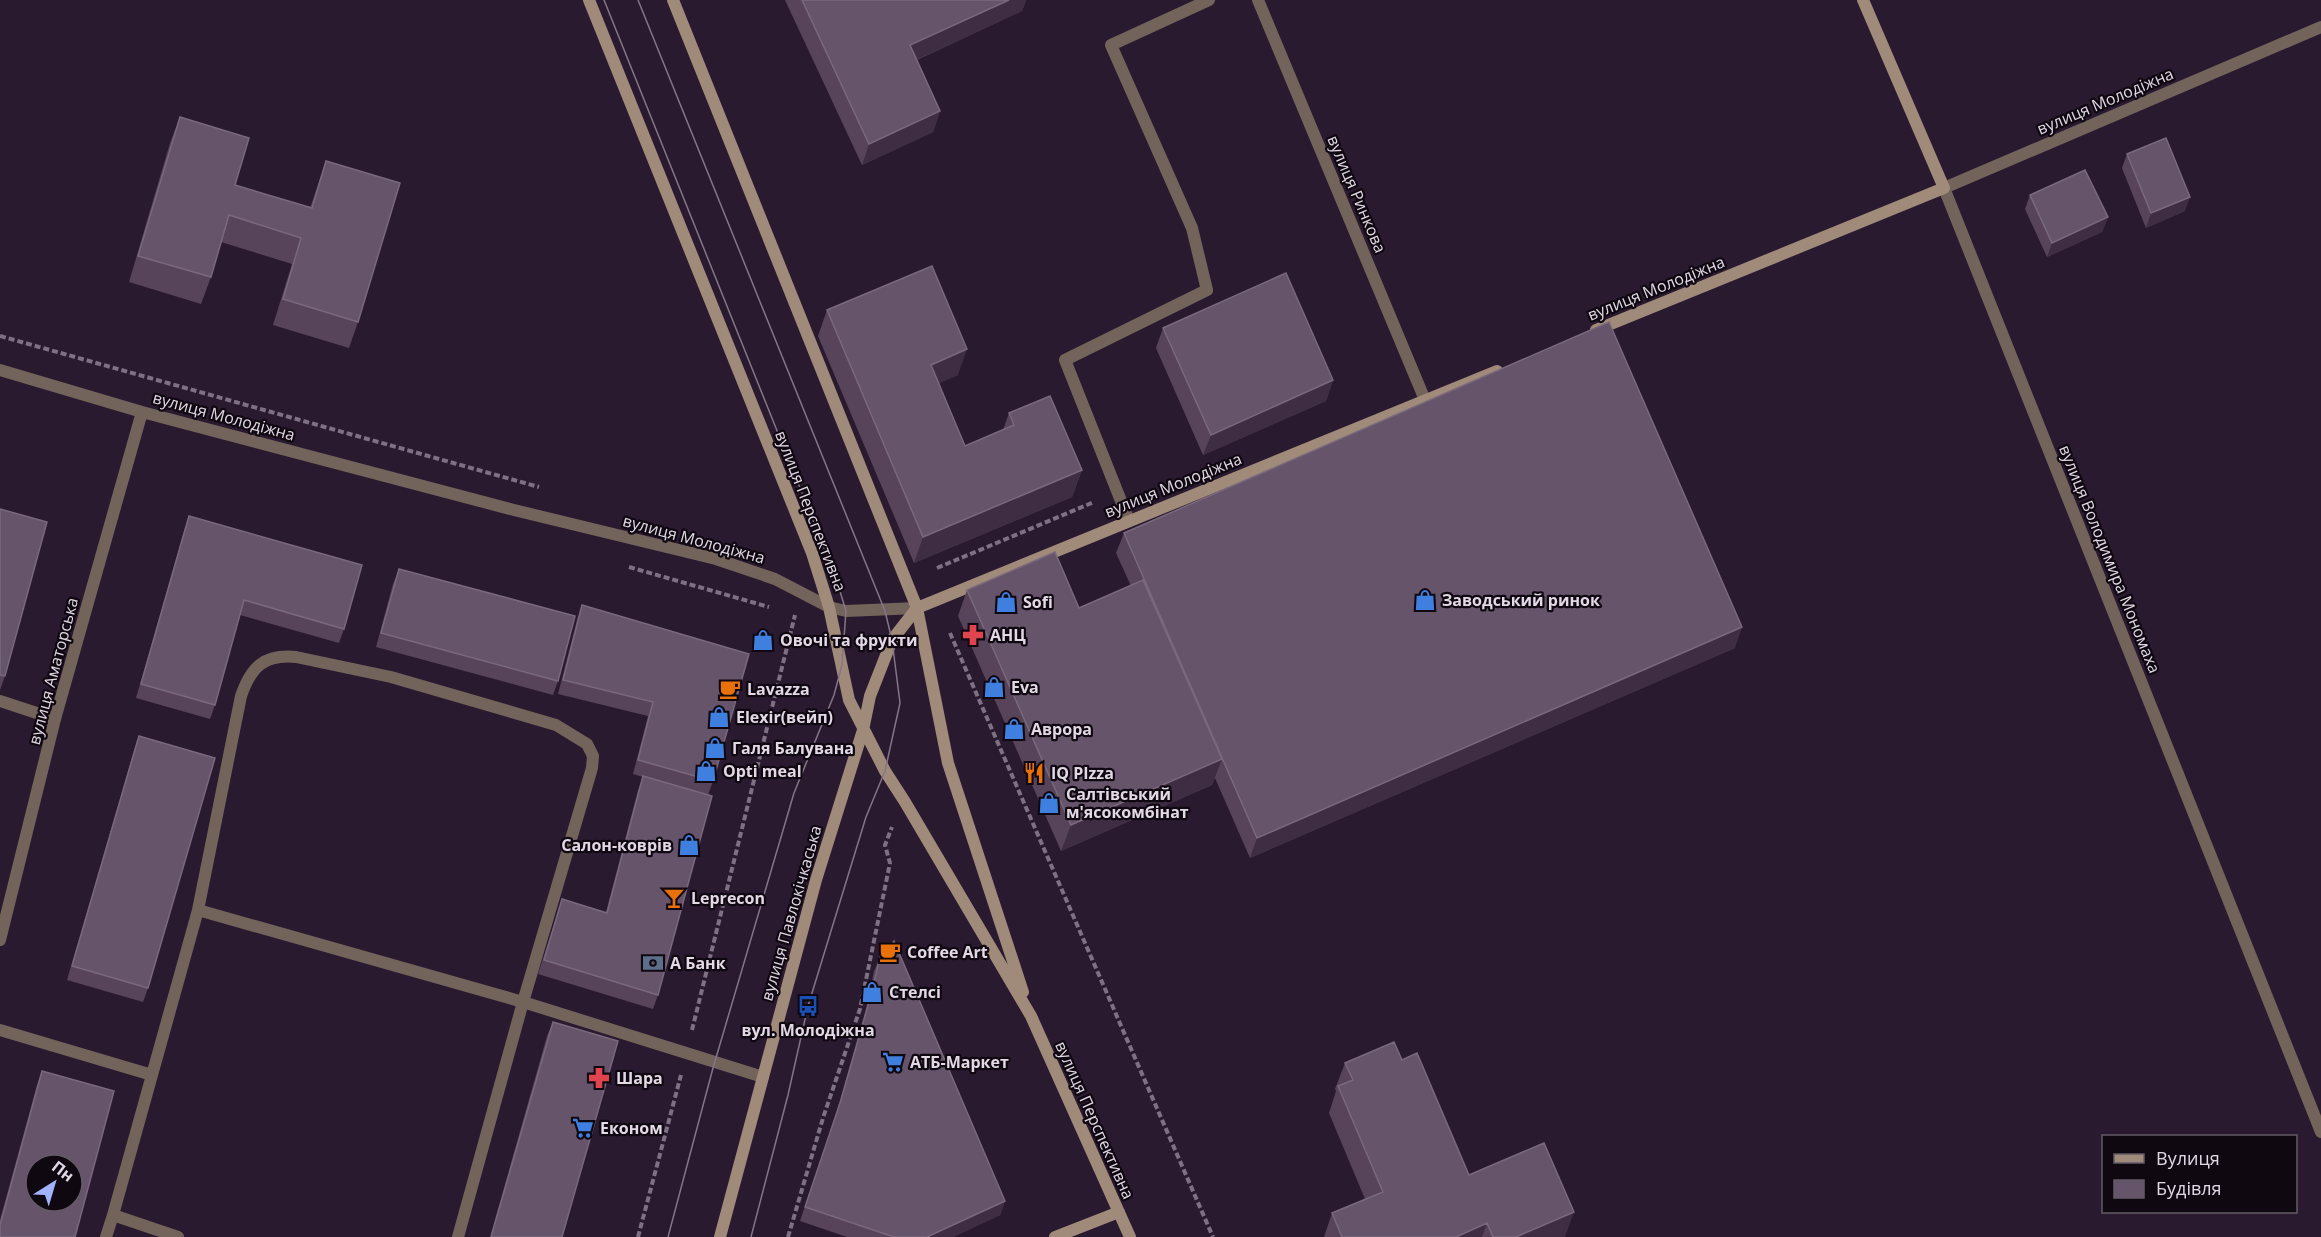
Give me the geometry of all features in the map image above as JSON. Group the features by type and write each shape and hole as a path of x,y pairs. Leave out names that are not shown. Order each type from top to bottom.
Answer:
{"street":[{"name":"вулиця Перспективна","path":"589,0 812,553 829,607 849,700 885,771 1030,1016 1130,1237"},
{"name":"вулиця Перспективна","path":"673,0 916,608 948,763 1030,1016"},
{"path":"1129,521 1065,360 1206,290 1192,228 1112,45 1209,0"},
{"name":"вулиця Ринкова","path":"1258,0 1425,400"},
{"name":"вулиця Володимира Мономаха","path":"1863,0 1944,189 2321,1132"},
{"name":"вулиця Молодіжна","path":"1580,337 1944,189 2321,27"},
{"name":"вулиця Молодіжна","path":"0,370 142,412 514,510 716,559 775,579 829,607 846,611 916,608 1514,364"},
{"name":"вулиця Аматорська","path":"0,940 56,718 142,412"},
{"name":"вулиця Павлокічкаська","path":"720,1237 816,880 863,730 870,696 892,640 916,608"},
{"path":"106,1237 198,910 241,696 247,680 256,667 269,659 281,656 391,677 556,725 587,744 593,756 589,781 523,1002 458,1237"},
{"path":"0,701 56,718"},
{"path":"198,910 523,1002 763,1077"},
{"path":"0,1030 152,1075"},
{"path":"1055,1237 1119,1212"},
{"path":"113,1215 178,1237"}],"path":[{"path":"0,336 541,488"},
{"path":"937,568 1117,492"},
{"path":"638,1237 687,1054 795,614"},
{"path":"947,626 1213,1237"},
{"path":"788,1237 860,1009 890,863 885,845 894,821"}],"building":[{"path":"802,0 1009,0 910,45 940,111 869,144"},
{"path":"180,117 249,138 235,185 312,208 326,161 400,183 358,322 283,299 301,238 229,215 211,277 138,256"},
{"path":"2166,138 2190,197 2151,213 2127,154"},
{"path":"2085,170 2108,217 2052,243 2030,195"},
{"path":"932,266 967,349 931,365 965,446 1014,425 1009,413 1050,396 1082,470 923,537 827,310"},
{"path":"1286,273 1333,380 1211,435 1163,328"},
{"name":"Заводський ринок","path":"1609,322 1742,627 1257,838 1124,533"},
{"path":"0,509 47,522 5,676 0,675"},
{"path":"189,516 362,565 344,629 244,600 215,705 141,684"},
{"path":"1055,552 1079,608 1143,580 1222,759 1071,825 967,590"},
{"path":"399,569 575,616 558,681 381,633"},
{"path":"582,605 749,654 713,781 638,760 653,702 563,680"},
{"path":"139,736 215,758 148,988 72,966"},
{"path":"643,776 712,796 658,995 544,960 562,899 607,913"},
{"name":"АТБ-Маркет","path":"894,941 1005,1201 927,1237 894,1237 805,1207 841,1100 880,957 886,955"},
{"path":"553,1022 618,1041 562,1237 491,1237"},
{"path":"1394,1042 1402,1060 1417,1053 1469,1175 1544,1143 1574,1212 1516,1237 1493,1237 1487,1223 1456,1237 1342,1237 1332,1213 1383,1192 1338,1086 1353,1080 1345,1063"},
{"path":"42,1071 114,1091 84,1203 84,1153 24,1153 24,1213 81,1213 75,1237 0,1237 0,1225"}],"tram line":[{"path":"604,0 835,575 846,611 842,665 834,695 794,793 713,1068 668,1237"},
{"path":"638,0 885,611 892,640 900,703 885,771 866,817 808,1006 788,1095 751,1237"}],"place":[{"name":"Заводський ринок","path":"1425,600"},
{"name":"Sofi","path":"1006,602"},
{"name":"АНЦ","path":"973,635"},
{"name":"Овочі та фрукти","path":"763,640"},
{"name":"Eva","path":"994,687"},
{"name":"Lavazza","path":"730,689"},
{"name":"Elexir(вейп)","path":"719,717"},
{"name":"Аврора","path":"1014,729"},
{"name":"Галя Балувана","path":"715,748"},
{"name":"Opti meal","path":"706,771"},
{"name":"IQ PIzza","path":"1034,773"},
{"name":"Салтівський м'ясокомбінат","path":"1049,803"},
{"name":"Салон-коврів","path":"689,845"},
{"name":"Leprecon","path":"674,898"},
{"name":"Coffee Art","path":"890,952"},
{"name":"А Банк","path":"653,963"},
{"name":"Стелсі","path":"872,992"},
{"name":"вул. Молодіжна","path":"808,1006"},
{"name":"АТБ-Маркет","path":"893,1062"},
{"name":"Шара","path":"599,1078"},
{"name":"Економ","path":"583,1128"}]}
